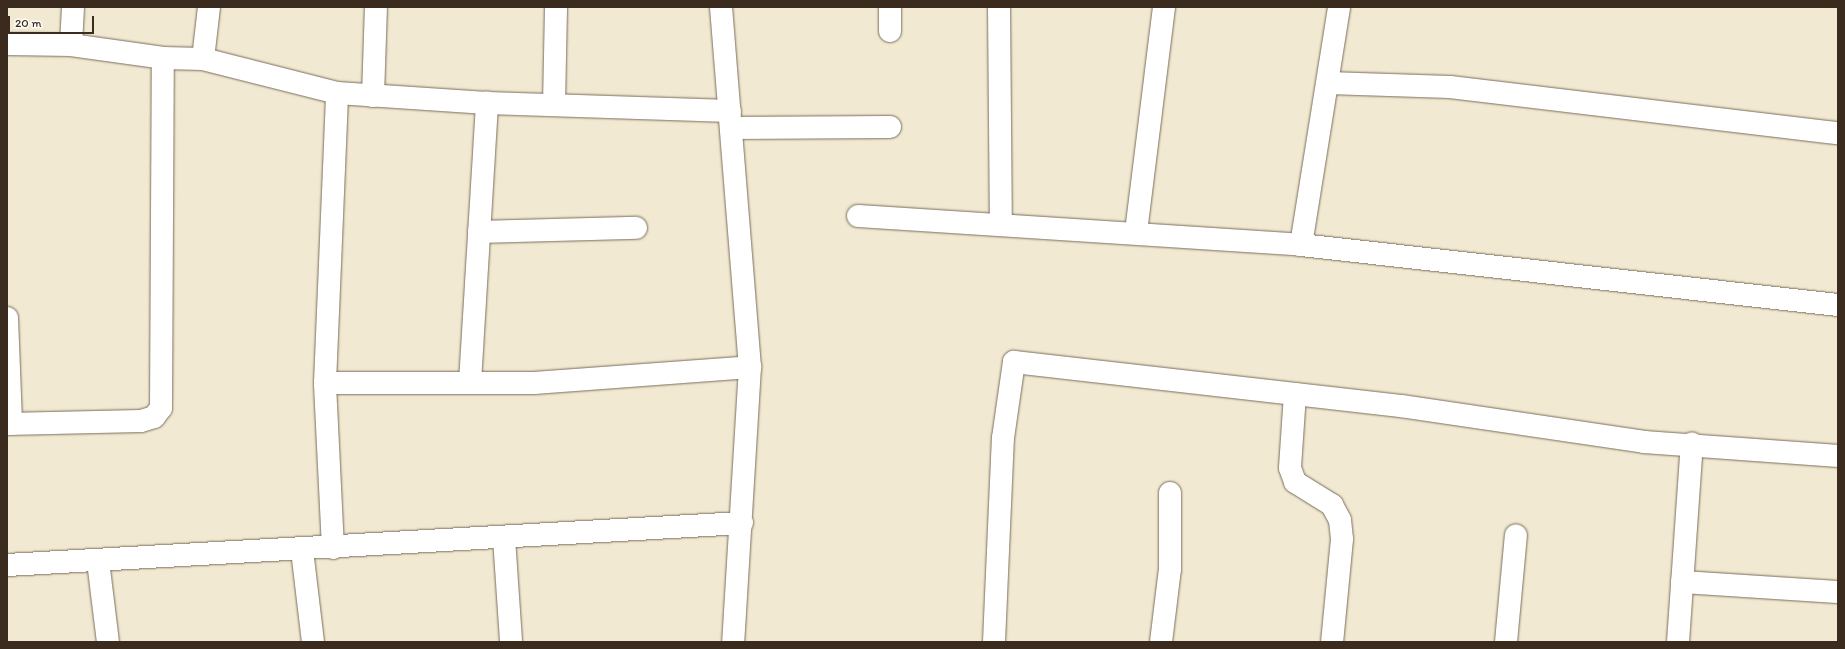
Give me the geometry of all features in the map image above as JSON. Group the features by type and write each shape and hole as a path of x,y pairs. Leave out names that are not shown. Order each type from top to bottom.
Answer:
{"street":[{"path":"71,45 73,7"},
{"path":"203,59 209,7"},
{"path":"373,96 376,7"},
{"path":"554,104 556,7"},
{"path":"721,7 750,367 742,523 733,642"},
{"path":"890,7 890,31"},
{"path":"999,7 1001,225"},
{"path":"1136,232 1164,7"},
{"path":"1301,245 1339,7"},
{"path":"7,44 71,45 163,58 203,59 337,93 487,103 554,104 730,120 890,127"},
{"path":"7,318 9,424 141,422 154,416 161,408 163,58"},
{"path":"1328,83 1450,87 1838,133"},
{"path":"333,548 325,383 337,93"},
{"path":"470,382 487,103"},
{"path":"858,216 1136,232 1301,245 1838,305"},
{"path":"479,232 636,228"},
{"path":"994,642 1003,438 1014,362 1295,394 1644,442 1692,443 1838,456"},
{"path":"325,383 534,383 750,367"},
{"path":"1295,394 1290,468 1295,482 1332,505 1340,520 1342,539 1332,642"},
{"path":"1678,642 1692,443"},
{"path":"1161,642 1170,569 1170,493"},
{"path":"7,565 302,550 742,523"},
{"path":"1506,642 1516,535"},
{"path":"504,538 511,642"},
{"path":"302,550 313,642"},
{"path":"98,561 108,642"},
{"path":"1682,582 1838,592"}]}
